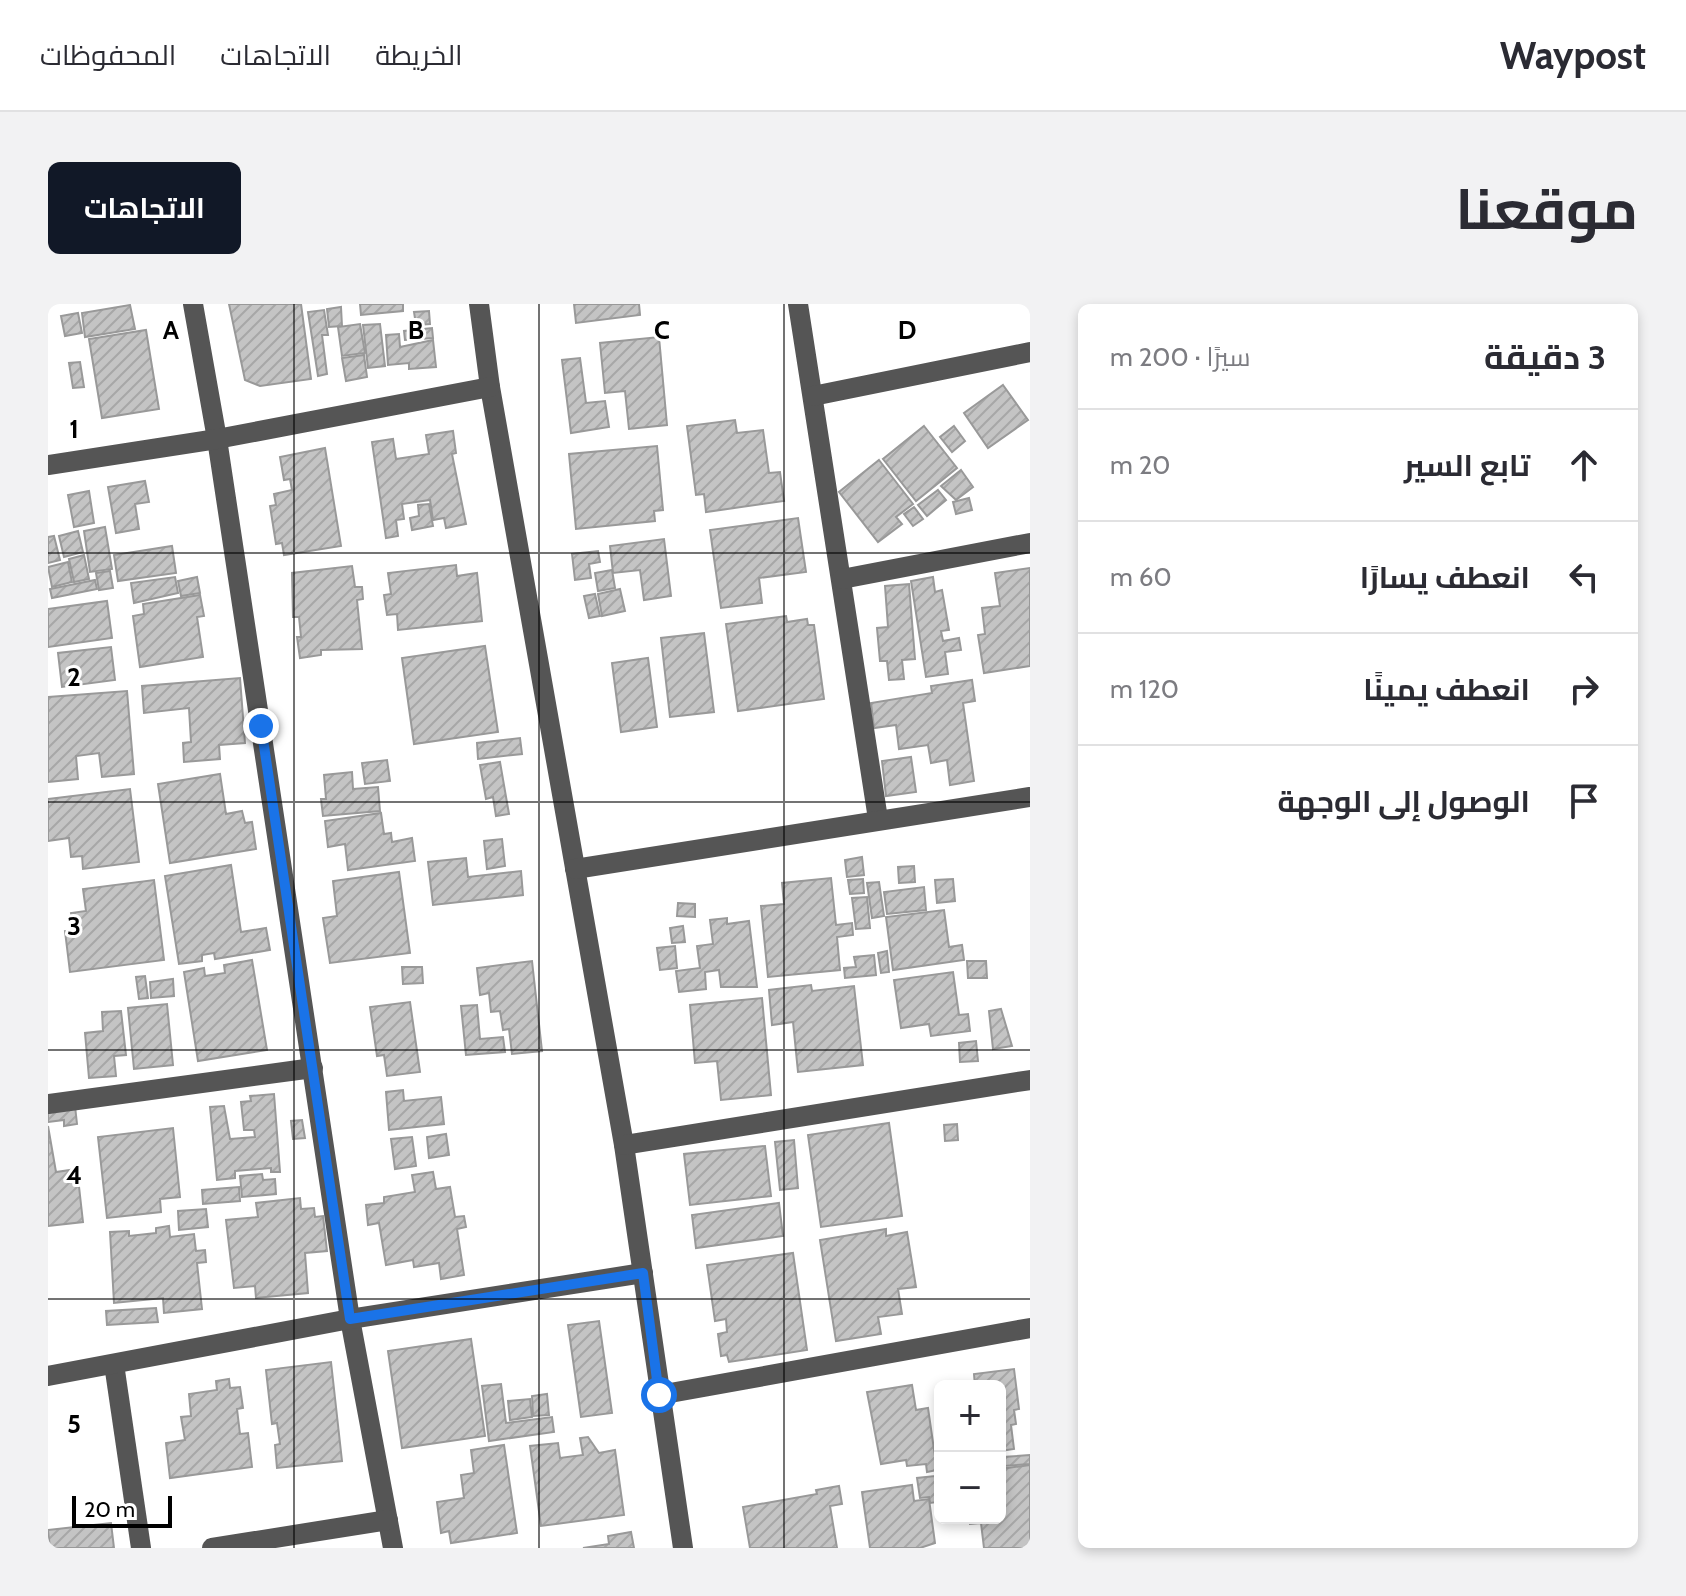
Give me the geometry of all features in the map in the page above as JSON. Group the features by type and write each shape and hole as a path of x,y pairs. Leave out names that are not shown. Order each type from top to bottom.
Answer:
{"street":[{"path":"193,304 217,439 350,1319 393,1548"},
{"path":"479,304 490,387 624,1145 683,1548"},
{"path":"798,304 878,819"},
{"path":"813,396 1030,352"},
{"path":"48,465 217,439 490,387"},
{"path":"842,579 1030,543"},
{"path":"575,869 1030,797"},
{"path":"48,1104 313,1068"},
{"path":"624,1145 1030,1080"},
{"path":"48,1376 350,1319 643,1273"},
{"path":"659,1395 1030,1328"},
{"path":"114,1364 141,1548"},
{"path":"212,1548 388,1520"}],"building":[{"path":"229,304 301,304 311,379 260,386 245,380"},
{"path":"360,304 403,304 403,311 361,315"},
{"path":"574,304 639,304 640,315 576,323"},
{"path":"130,305 135,329 85,337 82,313"},
{"path":"341,307 342,326 329,327 327,309"},
{"path":"324,310 328,335 322,335 327,374 318,376 308,312"},
{"path":"429,311 430,324 416,325 414,312"},
{"path":"78,313 82,333 65,336 61,316"},
{"path":"360,324 365,353 342,356 338,327"},
{"path":"380,324 385,366 368,368 363,325"},
{"path":"432,328 433,338 405,340 404,331"},
{"path":"146,330 159,409 102,418 89,339"},
{"path":"399,334 400,347 433,340 436,367 409,369 409,363 388,365 386,335"},
{"path":"659,337 667,425 629,429 625,391 605,393 600,343"},
{"path":"364,355 367,377 346,381 342,358"},
{"path":"580,358 586,403 605,401 609,427 571,433 562,360"},
{"path":"80,362 84,387 73,388 69,363"},
{"path":"1003,385 1028,420 988,448 964,413"},
{"path":"735,420 737,433 763,430 769,473 780,472 784,501 706,512 704,494 696,495 687,426"},
{"path":"924,426 957,468 916,501 883,459"},
{"path":"954,426 965,441 952,452 940,437"},
{"path":"453,431 456,453 452,454 466,524 446,528 444,518 433,520 430,500 402,504 404,519 396,520 398,536 386,538 372,442 393,439 396,459 429,454 426,435"},
{"path":"657,446 663,510 654,511 655,521 576,529 569,454"},
{"path":"325,448 341,546 284,555 282,543 276,544 270,506 276,505 274,494 292,490 290,479 284,480 280,457"},
{"path":"879,460 913,504 896,517 902,524 878,542 839,492"},
{"path":"961,470 973,487 956,500 941,486"},
{"path":"145,481 149,502 135,504 139,529 116,533 108,487"},
{"path":"938,490 946,500 927,516 918,505"},
{"path":"89,491 94,523 74,527 68,495"},
{"path":"969,498 972,510 956,514 953,502"},
{"path":"429,504 433,526 412,530 410,518 419,516 418,505"},
{"path":"914,507 923,519 913,526 904,514"},
{"path":"798,518 806,572 759,578 762,603 721,608 710,530"},
{"path":"105,527 112,569 90,572 84,531"},
{"path":"78,531 83,552 64,557 59,536"},
{"path":"54,536 60,560 48,563 48,537"},
{"path":"664,539 671,596 644,600 640,570 613,573 610,546"},
{"path":"172,546 176,573 118,581 114,555"},
{"path":"598,551 600,562 589,564 591,578 575,580 572,554"},
{"path":"84,555 89,579 74,582 69,559"},
{"path":"68,562 72,582 52,587 48,567"},
{"path":"456,565 457,576 477,573 482,621 398,630 397,614 387,615 384,595 391,594 388,573"},
{"path":"352,566 355,587 362,587 363,599 357,600 362,649 321,650 321,655 300,658 297,637 301,637 299,617 293,617 292,573"},
{"path":"1030,568 1030,666 984,673 978,635 985,634 982,608 1000,606 995,573"},
{"path":"612,570 615,588 598,591 595,573"},
{"path":"110,571 113,588 99,590 96,573"},
{"path":"175,577 178,593 134,603 131,583"},
{"path":"197,577 200,593 181,596 178,581"},
{"path":"933,577 935,592 942,590 949,630 941,631 943,641 959,638 961,650 945,652 948,674 926,677 911,581"},
{"path":"95,580 97,589 52,598 50,589"},
{"path":"909,584 915,659 902,660 904,679 889,680 887,661 880,661 877,628 888,627 885,586"},
{"path":"620,589 625,611 602,616 598,594"},
{"path":"595,594 600,616 589,618 584,596"},
{"path":"200,595 204,616 197,617 203,657 140,667 133,616 144,614 143,604"},
{"path":"107,601 112,638 48,647 48,609"},
{"path":"786,616 787,622 807,619 808,625 814,625 824,699 738,711 726,624"},
{"path":"704,633 714,712 670,717 661,638"},
{"path":"485,646 498,732 414,744 402,658"},
{"path":"111,647 115,680 62,687 58,653"},
{"path":"648,658 657,727 621,732 612,663"},
{"path":"240,678 245,743 219,745 220,759 184,762 183,743 191,742 189,708 144,713 142,686"},
{"path":"972,680 975,701 963,703 974,781 950,785 947,760 931,763 928,745 899,749 896,725 874,728 871,703 932,693 931,686"},
{"path":"127,691 134,774 102,777 99,753 76,756 78,779 48,782 48,697"},
{"path":"520,738 522,754 478,759 477,743"},
{"path":"911,757 916,792 886,796 882,761"},
{"path":"387,760 390,781 365,784 362,763"},
{"path":"500,762 509,814 496,816 493,797 486,799 480,765"},
{"path":"352,772 353,789 378,787 380,811 323,816 321,799 326,799 324,775"},
{"path":"220,774 226,814 242,811 245,823 252,822 256,849 170,863 158,784"},
{"path":"130,789 139,862 83,869 82,856 71,857 69,838 48,841 48,799"},
{"path":"381,813 384,834 391,833 392,842 412,838 415,861 348,870 345,844 328,847 325,821"},
{"path":"502,839 505,866 487,869 484,841"},
{"path":"862,857 864,875 847,877 845,860"},
{"path":"466,858 468,877 521,871 523,895 433,905 428,862"},
{"path":"231,865 241,932 266,928 270,950 215,959 214,953 202,955 202,961 179,964 165,876"},
{"path":"914,866 915,882 899,883 898,867"},
{"path":"399,872 410,953 330,963 323,918 337,916 333,881"},
{"path":"831,878 836,925 852,923 853,935 837,937 840,970 768,977 761,906 784,904 782,883"},
{"path":"863,879 864,893 850,894 848,880"},
{"path":"953,879 955,901 937,903 935,880"},
{"path":"154,880 164,960 70,972 65,931 73,930 71,913 86,911 83,889"},
{"path":"879,882 884,916 872,918 867,883"},
{"path":"924,887 926,910 887,914 884,892"},
{"path":"867,897 870,928 856,929 852,898"},
{"path":"678,903 695,904 695,917 677,916"},
{"path":"944,910 949,947 962,945 964,960 893,970 886,917"},
{"path":"727,918 727,924 749,921 757,987 721,987 719,970 705,972 706,989 679,992 676,971 700,968 697,946 713,944 710,920"},
{"path":"683,926 685,942 672,943 670,928"},
{"path":"675,946 677,968 660,970 657,948"},
{"path":"887,951 889,972 881,973 878,953"},
{"path":"874,955 876,975 845,978 844,968 856,967 854,957"},
{"path":"252,960 267,1050 198,1061 184,972 204,968 205,976 225,973 224,965"},
{"path":"532,961 542,1051 512,1054 509,1029 503,1030 500,1011 491,1012 489,993 480,995 477,968"},
{"path":"967,961 986,961 987,978 968,978"},
{"path":"402,967 422,967 423,983 403,984"},
{"path":"953,972 959,1015 968,1014 970,1031 931,1036 929,1024 901,1028 894,980"},
{"path":"145,976 148,998 139,999 136,977"},
{"path":"173,979 174,996 151,998 150,982"},
{"path":"811,985 812,991 854,986 863,1065 798,1072 793,1022 772,1025 769,990"},
{"path":"762,998 771,1095 721,1100 717,1061 695,1063 690,1005"},
{"path":"410,1002 420,1072 387,1076 384,1055 377,1056 370,1007"},
{"path":"167,1004 173,1065 134,1069 128,1008"},
{"path":"477,1005 480,1039 503,1037 505,1052 466,1055 461,1006"},
{"path":"1001,1009 1012,1046 993,1049 989,1011"},
{"path":"121,1011 126,1055 114,1056 116,1076 89,1078 85,1033 103,1031 102,1012"},
{"path":"976,1041 978,1061 960,1062 959,1043"},
{"path":"403,1090 404,1101 441,1097 444,1124 389,1130 386,1092"},
{"path":"274,1094 280,1172 271,1172 271,1168 235,1171 235,1178 217,1180 210,1107 224,1106 230,1139 255,1137 254,1130 244,1130 241,1102 251,1101 250,1096"},
{"path":"75,1106 77,1124 64,1126 64,1120 48,1122 48,1109"},
{"path":"302,1120 305,1138 293,1139 291,1121"},
{"path":"889,1123 902,1216 821,1227 808,1135"},
{"path":"957,1124 958,1140 945,1141 944,1125"},
{"path":"48,1126 56,1172 77,1169 83,1222 48,1226"},
{"path":"173,1128 180,1197 160,1199 161,1212 107,1218 98,1137"},
{"path":"446,1134 449,1155 429,1158 427,1137"},
{"path":"412,1137 416,1166 395,1169 391,1139"},
{"path":"794,1140 798,1188 780,1190 775,1142"},
{"path":"765,1146 771,1196 690,1205 684,1154"},
{"path":"433,1172 436,1189 450,1187 455,1217 464,1216 466,1227 457,1229 464,1275 441,1279 439,1263 414,1267 413,1260 386,1265 379,1223 368,1225 366,1205 384,1203 384,1197 415,1192 412,1175"},
{"path":"262,1174 263,1180 275,1179 276,1194 242,1197 240,1176"},
{"path":"239,1187 240,1201 203,1204 202,1190"},
{"path":"300,1198 301,1209 314,1208 315,1217 323,1216 327,1251 305,1253 308,1293 256,1298 255,1286 234,1288 226,1220 258,1217 256,1203"},
{"path":"779,1203 783,1236 696,1248 692,1215"},
{"path":"206,1209 208,1227 179,1230 178,1211"},
{"path":"169,1226 170,1237 194,1234 196,1251 205,1250 206,1262 197,1263 202,1309 164,1313 163,1298 114,1303 110,1232 129,1231 129,1236 156,1233 156,1228"},
{"path":"886,1229 886,1236 907,1232 916,1287 898,1289 902,1314 878,1317 881,1334 836,1341 820,1240"},
{"path":"793,1253 807,1350 729,1362 727,1355 721,1356 718,1334 727,1332 726,1319 715,1321 707,1265"},
{"path":"156,1308 158,1322 107,1325 106,1311"},
{"path":"599,1321 612,1413 581,1417 568,1325"},
{"path":"471,1339 485,1436 402,1448 388,1351"},
{"path":"331,1362 342,1461 277,1468 275,1445 280,1444 277,1423 272,1424 266,1370"},
{"path":"1014,1369 1019,1409 1014,1410 1016,1424 1011,1425 1014,1449 1006,1450 1006,1380 974,1380 974,1374"},
{"path":"229,1379 230,1388 240,1387 243,1408 237,1409 240,1434 248,1433 252,1467 170,1478 166,1443 185,1440 181,1417 191,1416 189,1394 217,1390 216,1381"},
{"path":"501,1384 506,1423 552,1417 554,1432 489,1441 482,1386"},
{"path":"912,1385 916,1410 928,1408 934,1471 927,1472 926,1464 907,1466 906,1460 881,1464 867,1392"},
{"path":"547,1394 549,1415 533,1416 532,1396"},
{"path":"530,1399 532,1417 510,1420 508,1401"},
{"path":"588,1437 599,1453 615,1450 624,1515 541,1526 530,1446 558,1443 560,1458 583,1455 580,1438"},
{"path":"504,1445 517,1533 451,1543 449,1531 441,1533 437,1502 464,1498 461,1475 474,1473 471,1450"},
{"path":"1030,1455 1030,1464 1006,1466 1006,1457"},
{"path":"1030,1465 1030,1548 984,1548 981,1524 1006,1524 1006,1468"},
{"path":"934,1476 934,1502 930,1503 929,1497 920,1498 917,1478"},
{"path":"912,1485 914,1501 929,1499 935,1543 920,1548 870,1548 862,1492"},
{"path":"839,1486 842,1504 830,1506 837,1548 750,1548 743,1507 817,1494 816,1490"},
{"path":"111,1523 114,1548 50,1548 48,1530"},
{"path":"631,1532 634,1548 583,1548 609,1544 608,1536"}],"route":[{"path":"261,726 350,1319 643,1273 659,1395"}]}
